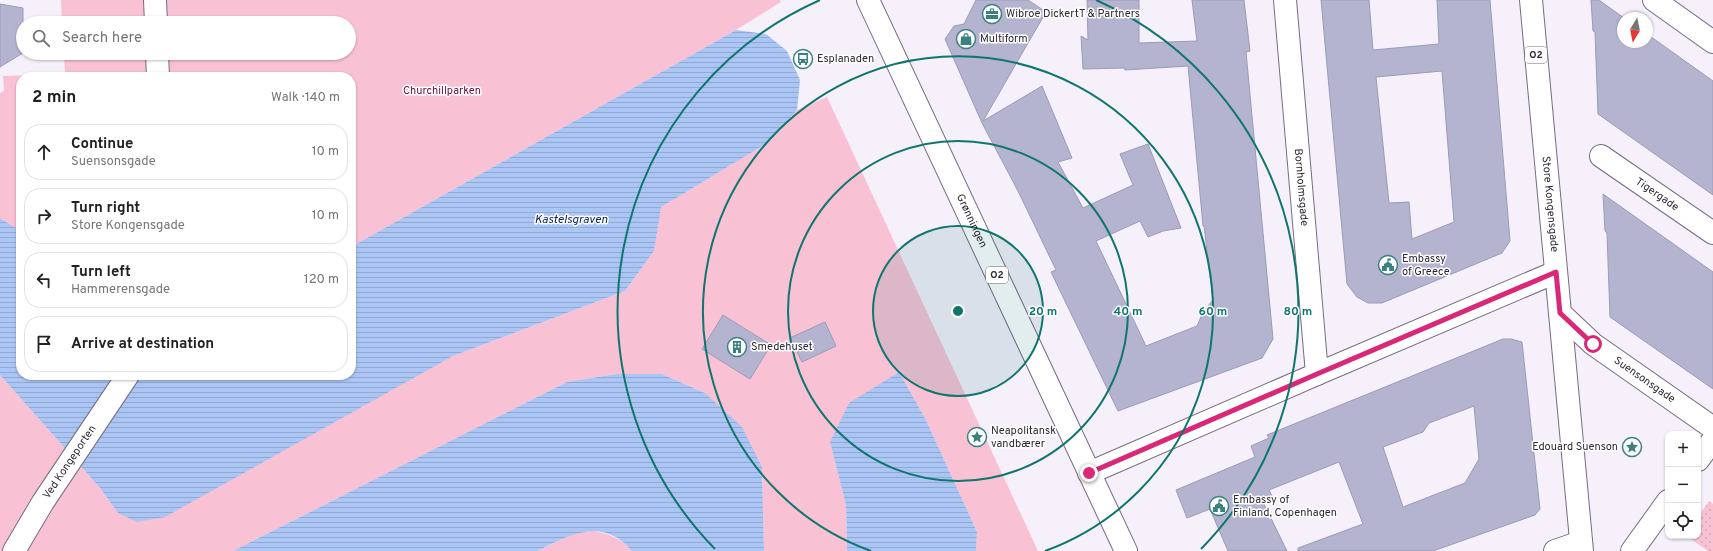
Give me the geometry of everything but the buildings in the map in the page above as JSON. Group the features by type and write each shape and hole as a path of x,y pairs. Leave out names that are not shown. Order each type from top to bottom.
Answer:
{"street":[{"path":"155,0 156,16"},
{"name":"Grønningen","path":"868,0 1126,551"},
{"name":"Bornholmsgade","path":"1285,0 1317,374"},
{"name":"Store Kongensgade","path":"1531,0 1582,546"},
{"path":"1654,0 1713,42"},
{"path":"157,60 158,72"},
{"name":"Tigergade","path":"1601,156 1713,233"},
{"path":"1089,473 1556,272"},
{"name":"Suensonsgade","path":"1560,313 1593,344 1713,428"},
{"name":"Ved Kongeporten","path":"14,551 43,502 70,465 125,380"},
{"path":"1701,456 1713,440"},
{"path":"1632,551 1667,503"},
{"path":"1555,551 1582,546"}],"green space":[{"name":"Churchillparken","path":"61,0 780,0 781,2 736,30 356,244 356,72 65,72 64,60 356,60 356,16 62,16"},
{"name":"Churchillparken","path":"3,76 16,76 16,228 0,218 0,93 4,91"},
{"path":"827,97 1038,551 976,551 977,532 926,420 899,372 830,442 846,505 847,551 764,551 762,467 705,393 662,374 616,374 567,382 233,551 0,551 0,375 100,488 118,513 453,356 625,291 654,251 660,207 769,142 797,110"},
{"path":"1709,501 1713,504 1713,551 1708,551 1691,539 1701,539 1701,513"},
{"path":"593,531 614,537 624,543 632,551 537,551 575,533"}],"water":[{"name":"Kastelsgraven","path":"736,30 766,34 787,51 800,80 797,110 769,142 661,207 654,251 625,291 453,356 165,517 137,522 118,513 100,488 0,375 0,218 16,228 16,380 356,380 356,244"},
{"path":"899,372 926,420 977,532 976,551 847,551 846,505 830,442 849,403"},
{"path":"616,374 662,374 705,393 742,427 762,467 764,551 632,551 621,540 609,534 597,531 586,532 562,539 537,551 233,551 567,382"}],"place":[{"name":"Wibroe DickertT & Partners","path":"992,14"},
{"name":"Multiform","path":"966,39"},
{"name":"Esplanaden","path":"803,59"},
{"name":"Embassy of Greece","path":"1388,265"},
{"name":"Smedehuset","path":"737,347"},
{"name":"Neapolitansk vandbærer","path":"977,437"},
{"name":"Edouard Suenson","path":"1632,447"},
{"name":"Embassy of Finland, Copenhagen","path":"1219,506"}],"route":[{"path":"1089,473 1556,272 1560,313 1593,344"}]}
